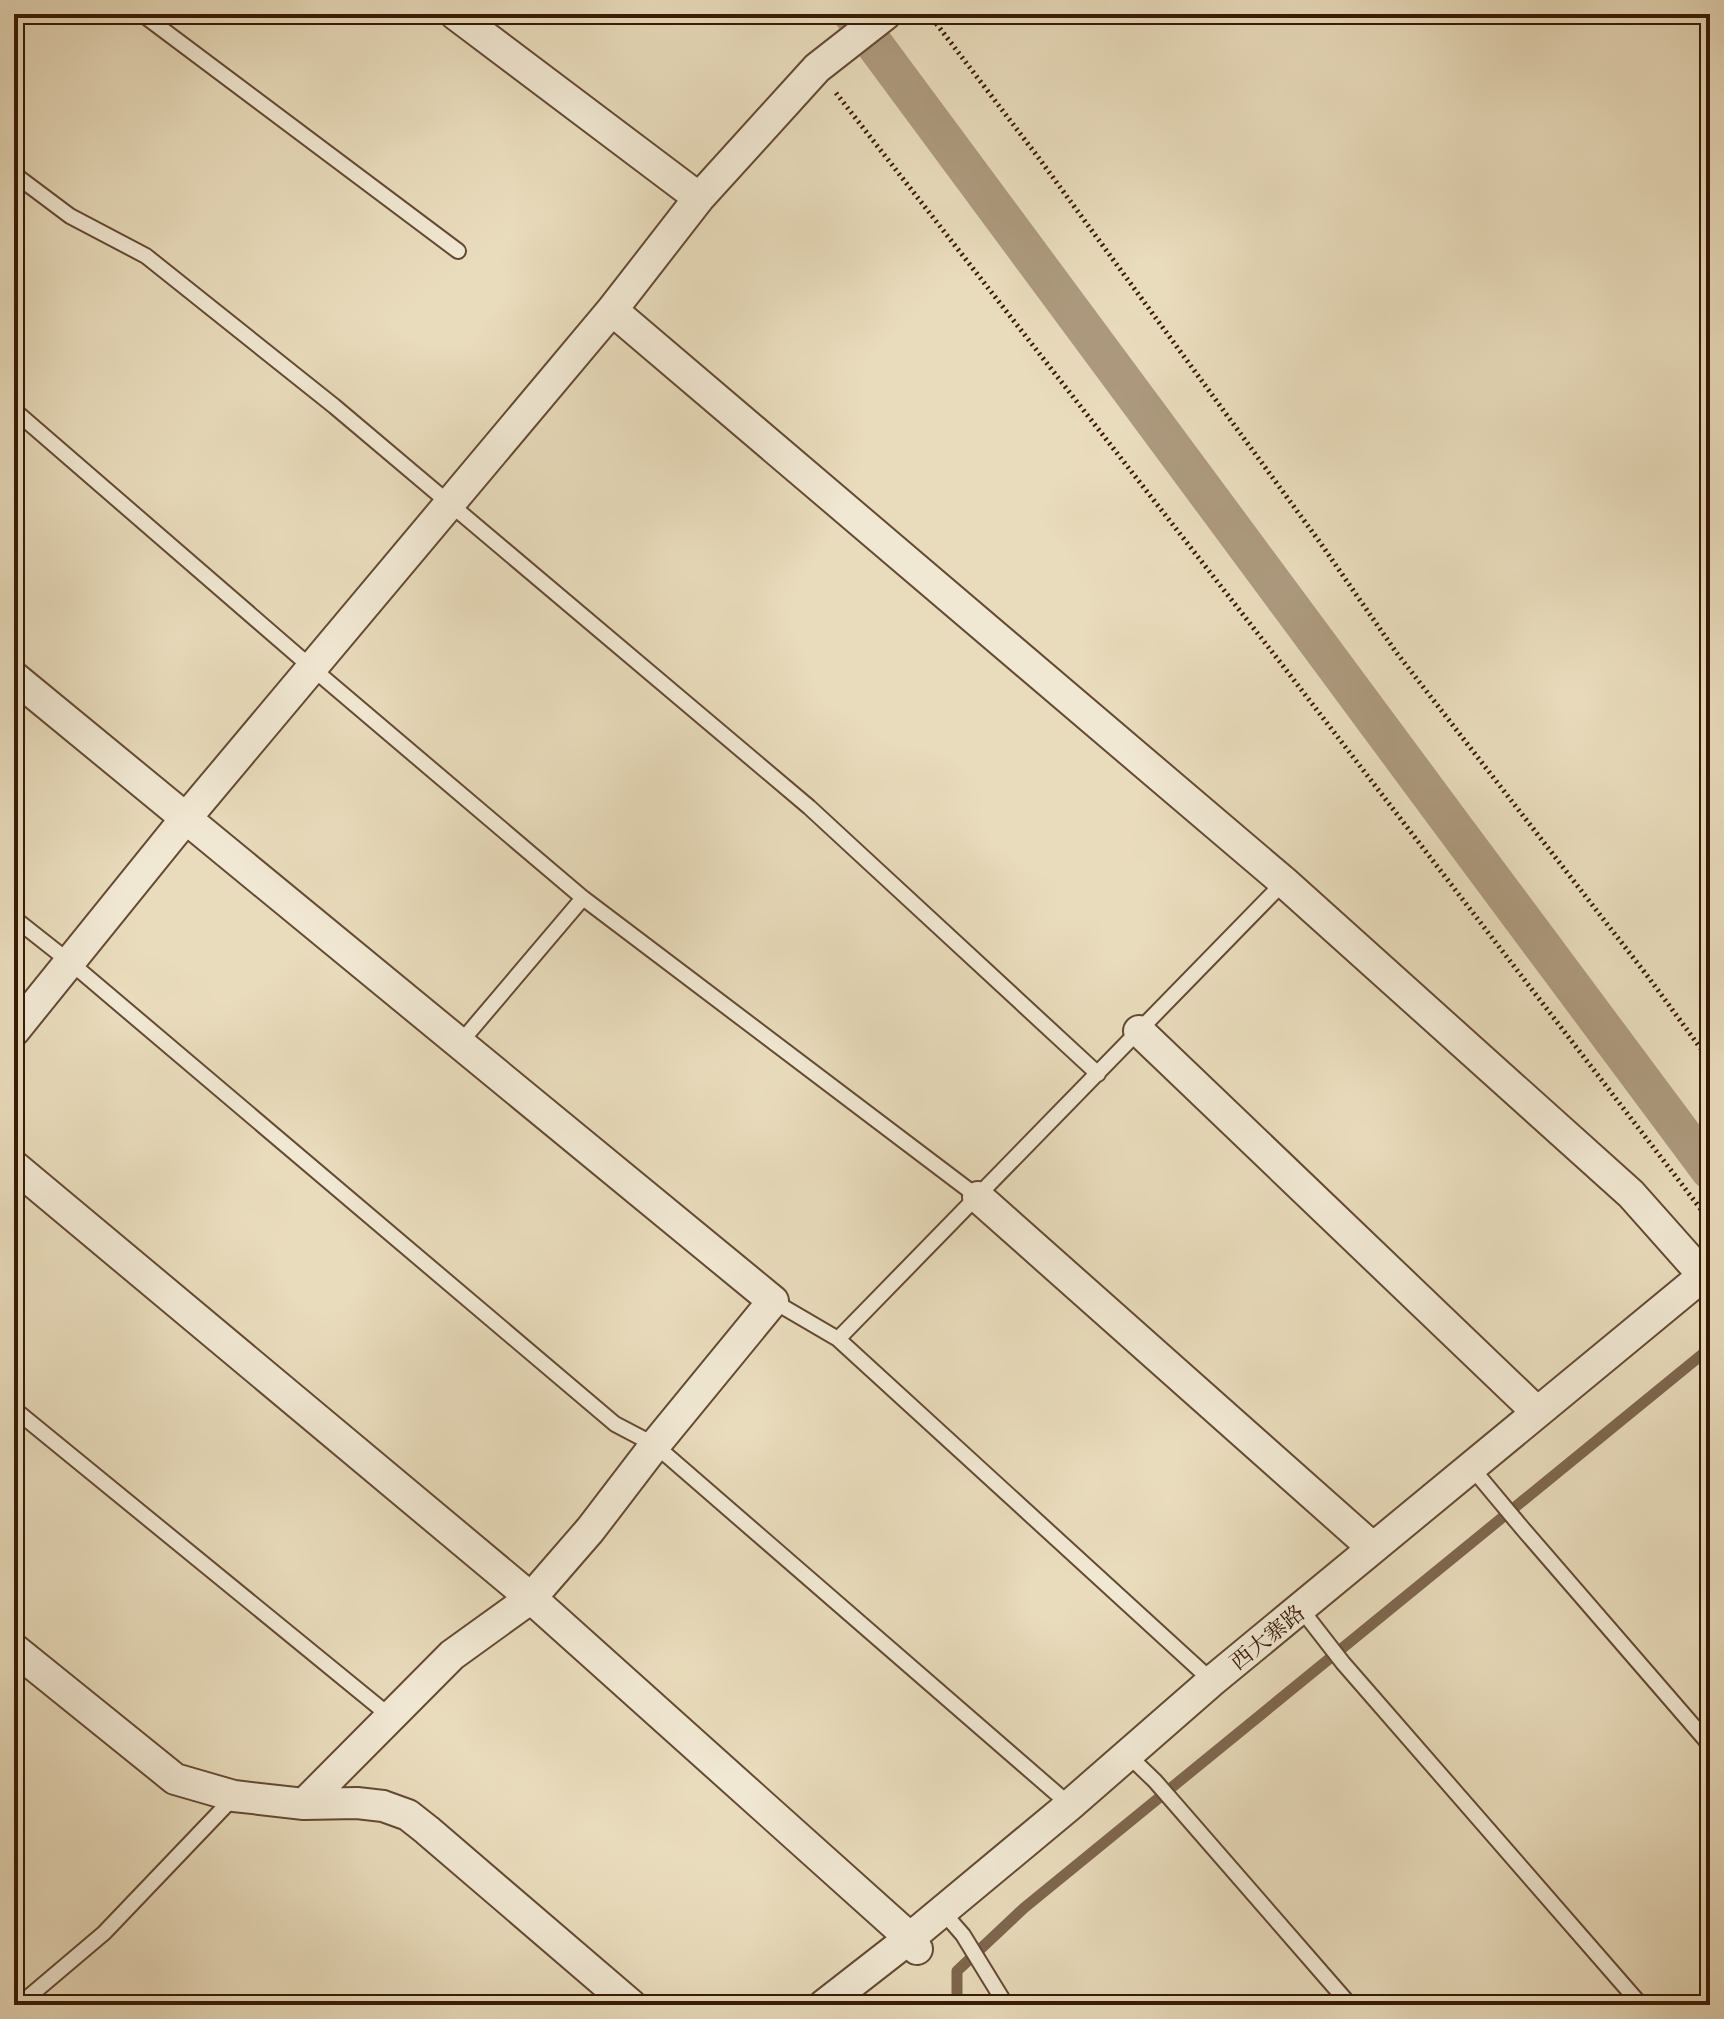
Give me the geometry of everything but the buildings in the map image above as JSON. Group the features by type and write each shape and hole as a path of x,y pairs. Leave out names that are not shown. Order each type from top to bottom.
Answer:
{"street":[{"path":"455,14 699,198"},
{"path":"14,1031 186,818 612,310 699,198 823,63 886,14"},
{"path":"612,310 1284,882 1631,1194 1708,1280"},
{"path":"14,677 773,1301 590,1530 531,1598 452,1655 304,1804"},
{"path":"1139,1031 1537,1412"},
{"path":"14,1166 531,1598 914,1943"},
{"path":"978,1197 1373,1548"},
{"name":"西大寨路","path":"1141,1767 1212,1681 1313,1625 1373,1548 1483,1481 1537,1412 1708,1280"},
{"name":"西大寨路","path":"824,2005 914,1943 952,1922 1075,1809 1141,1767 1483,1481 1708,1280"},
{"path":"14,1649 175,1779 234,1796 304,1804 357,1803 383,1806 408,1815 631,2005"},
{"name":"西大寨路","path":"845,2005 914,1943"}],"lane":[{"path":"142,14 458,251"},
{"path":"14,174 70,216 146,256 334,406 809,807 1098,1074"},
{"path":"14,410 583,898 978,1197"},
{"path":"838,1339 1284,882"},
{"path":"460,1043 583,898"},
{"path":"14,918 615,1424 655,1445 1075,1809"},
{"path":"773,1301 838,1339 1212,1681"},
{"path":"14,1409 391,1717"},
{"path":"1483,1481 1710,1745"},
{"path":"1313,1625 1641,2005"},
{"path":"1141,1767 1350,2005"},
{"path":"19,2005 104,1933 234,1796"},
{"path":"952,1922 1006,2005"}],"path":[{"path":"929,14 1319,541 1396,652 1710,1061"},
{"path":"823,63 1710,1221"}],"waterway":[{"path":"852,14 1710,1171"},
{"path":"957,2005 957,1971 1024,1908 1710,1348"}]}
